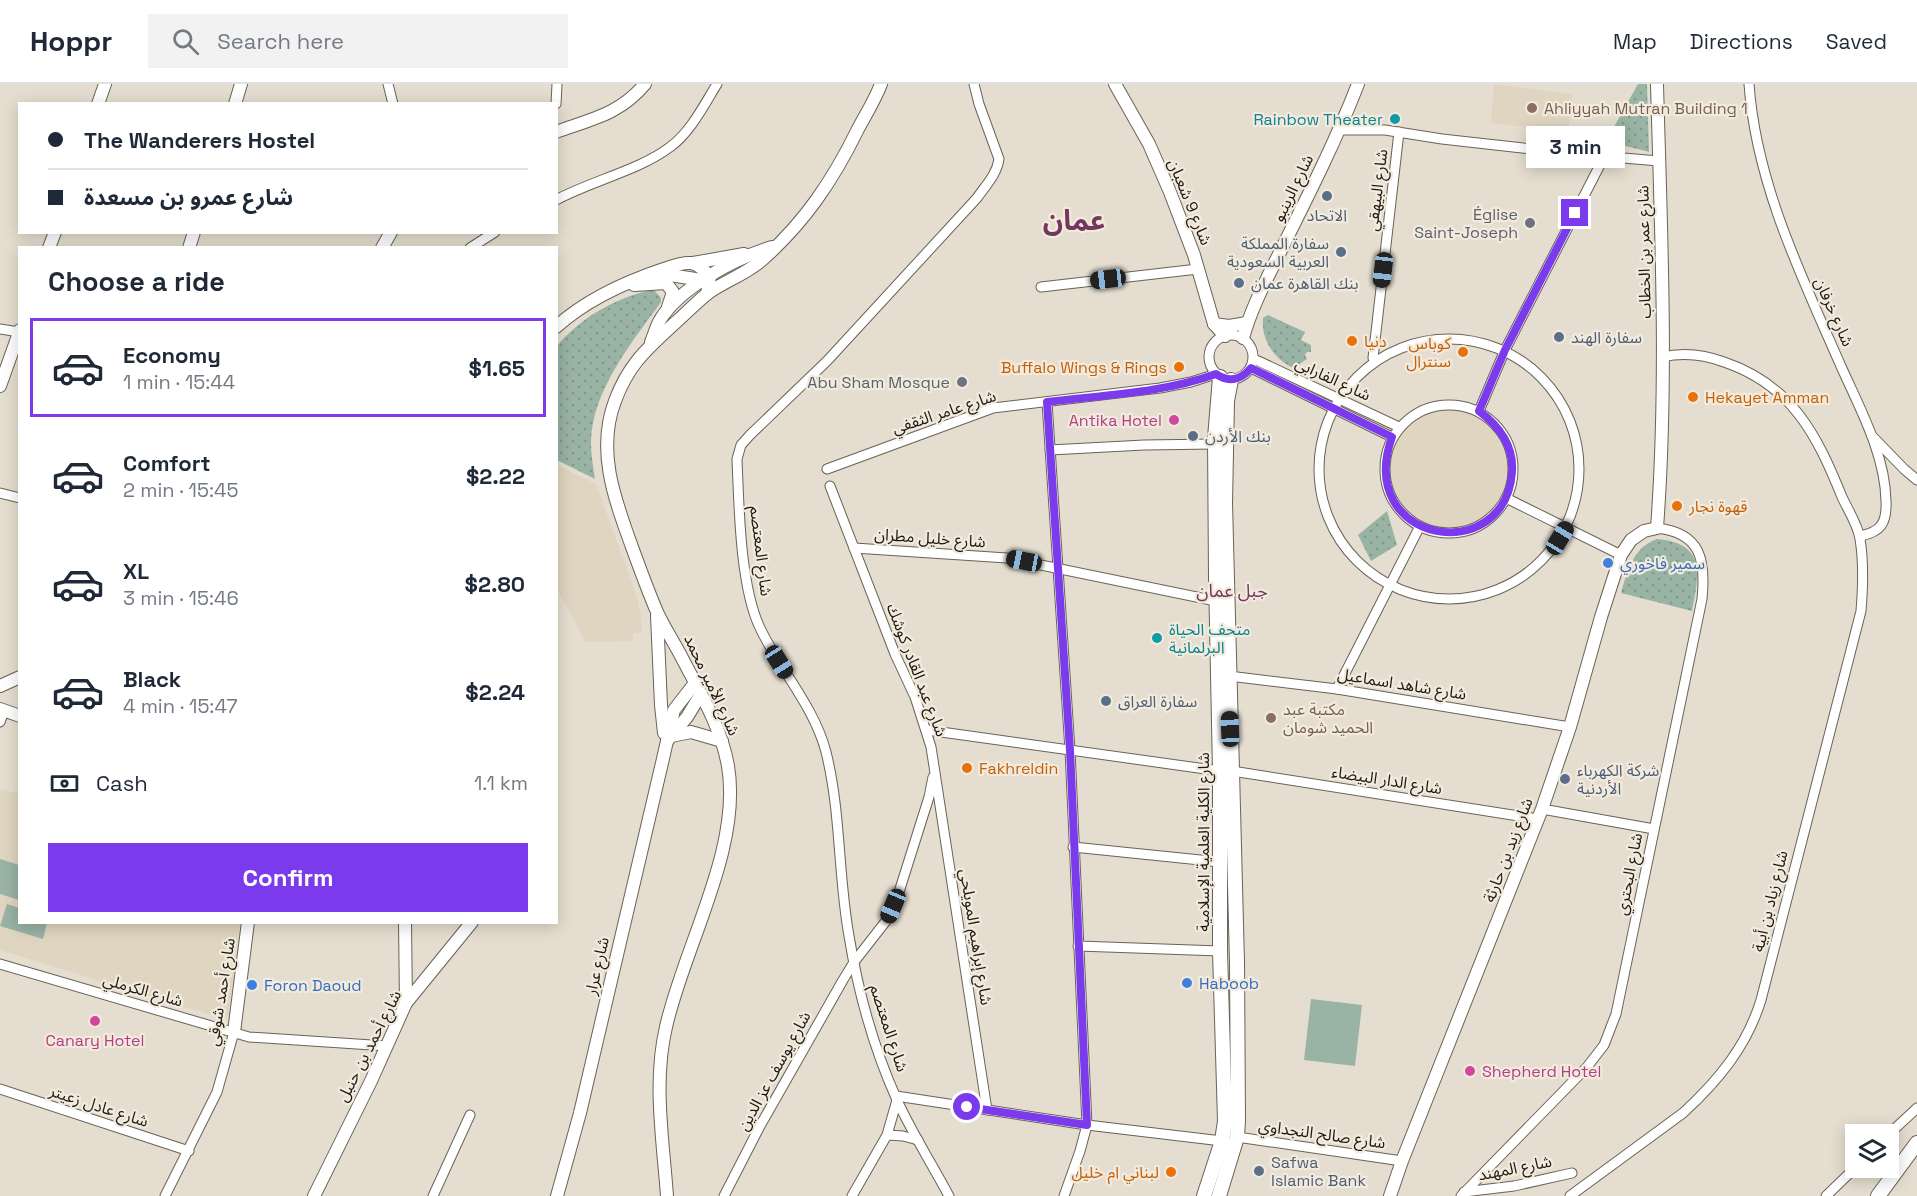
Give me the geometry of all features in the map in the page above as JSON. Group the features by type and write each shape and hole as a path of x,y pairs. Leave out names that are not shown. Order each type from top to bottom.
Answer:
{"main road":[{"name":"شارع الكلية العلمية الإسلامية","path":"1219,1196 1237,1137 1237,962 1216,601 1215,444 1222,377"},
{"name":"شارع الكلية العلمية الإسلامية","path":"1204,1196 1222,1141 1225,1121 1220,862 1229,676 1227,400 1222,377"},
{"path":"1878,1196 1917,1143"}],"street":[{"path":"99,102 105,84"},
{"path":"236,102 241,84"},
{"path":"388,84 392,102"},
{"path":"556,102 557,84"},
{"path":"558,131 616,110 633,98 645,84"},
{"path":"558,199 641,164 671,147 684,134 717,84"},
{"name":"شارع الأمير محمد","path":"667,1196 660,1099 661,1048 677,988 708,898 729,816 730,783 722,741 698,688 657,612 613,494 609,480 607,453 608,426 615,399 633,365 650,344 707,294 753,266 776,246 809,210 844,160 881,84"},
{"name":"شارع المعتصم","path":"949,1196 896,1098 871,1030 854,962 844,907 831,777 826,751 812,716 759,627 753,608 745,574 737,459 741,445 827,362 977,198 993,177 999,159 974,84"},
{"name":"شارع 9 شعبان","path":"1114,84 1149,144 1179,214 1214,324 1224,336"},
{"name":"شارع الرينبو","path":"1243,338 1247,323 1267,278 1341,130 1358,84"},
{"name":"شارع عمر بن الخطاب","path":"1657,84 1662,357 1661,456 1657,528"},
{"name":"شارع خرفان","path":"1749,84 1759,152 1774,201 1794,259 1870,434 1884,483 1885,512 1879,529 1874,533 1860,536"},
{"path":"1341,130 1385,130 1604,157 1659,160"},
{"name":"شارع البيهقي","path":"1373,358 1399,132"},
{"path":"1479,411 1505,350 1604,157"},
{"path":"473,246 492,234"},
{"name":"شارع الأمير محمد","path":"650,344 660,320 677,300 754,253 776,246"},
{"path":"558,325 584,305 618,286 652,273 683,263 754,253"},
{"path":"693,263 698,265 708,279 707,294"},
{"path":"1041,288 1198,269"},
{"path":"652,273 725,282"},
{"path":"618,286 651,283 666,283 670,286 673,292 672,301 660,320"},
{"path":"1214,324 1229,326 1247,323"},
{"path":"0,329 18,331"},
{"path":"0,386 18,334"},
{"path":"1224,336 1243,338 1251,348 1252,363 1241,377 1222,377 1212,368 1209,356 1214,344 1224,336"},
{"path":"1450,339 1474,341 1505,350 1537,373 1562,407 1572,429 1579,473 1577,495 1567,527 1554,548 1537,566 1513,583 1486,594 1445,601 1412,597 1389,587 1367,573 1352,558 1333,526 1323,497 1320,468 1324,435 1334,409 1353,378 1373,358 1393,348 1428,340 1450,339"},
{"name":"شارع زياد بن أبية","path":"1570,1196 1695,1102 1734,1058 1752,1025 1761,1000 1861,611 1864,578 1860,536 1820,448 1799,414 1779,391 1735,365 1708,356 1678,354 1662,357"},
{"name":"شارع الفارابي","path":"1252,363 1341,399 1399,427"},
{"name":"شارع الفارابي","path":"1252,363 1334,409 1392,437"},
{"name":"شارع عامر الثقفي","path":"827,468 986,410 1160,388 1222,377"},
{"path":"1047,402 1070,750 1087,1125 1064,1196"},
{"path":"1444,404 1462,405 1479,411 1503,434 1510,449 1513,465 1512,482 1506,498 1488,520 1462,532 1433,531 1420,526 1398,508 1390,495 1384,467 1392,437 1410,417 1426,408 1444,404"},
{"path":"1870,434 1917,480"},
{"path":"1050,450 1215,444"},
{"name":"شارع عبد القادر كوشك","path":"830,486 927,730 935,769 929,797 899,892 886,921 854,962"},
{"path":"0,493 18,498"},
{"path":"1506,498 1621,555"},
{"path":"1336,689 1420,526"},
{"name":"شارع زيد بن حارثة","path":"1390,1196 1540,814 1570,727 1621,555 1631,540 1644,531 1657,528"},
{"name":"شارع البحتري","path":"1462,1194 1587,1067 1604,1045 1616,1014 1704,582 1704,567 1694,545 1684,536 1669,529 1657,528"},
{"name":"شارع خليل مطران","path":"854,548 1007,558 1216,601"},
{"path":"657,612 661,705 668,739 682,732 691,732 722,741"},
{"name":"شارع شاهد اسماعيل","path":"1229,676 1336,689 1570,727"},
{"path":"0,686 18,678"},
{"name":"شارع عرار","path":"557,1196 580,1113 674,710 698,688"},
{"path":"1,714 18,716"},
{"name":"شارع الدار البيضاء","path":"927,730 1653,829"},
{"name":"شارع إبراهيم المويلحي","path":"935,769 987,1110"},
{"path":"1073,848 1220,862"},
{"name":"شارع أحمد شوقي","path":"165,1196 217,1092 234,1032 248,924"},
{"path":"405,924 406,1003"},
{"name":"شارع أحمد بن حنبل","path":"314,1196 406,1003 470,924"},
{"path":"1078,946 1220,951"},
{"name":"شارع يوسف عز الدين","path":"724,1196 760,1126 854,962"},
{"name":"شارع الكرملي","path":"0,964 234,1032 267,1039 387,1046"},
{"name":"شارع عادل زعيتر","path":"0,1089 189,1151"},
{"path":"852,1196 887,1135 896,1098 1222,1141"},
{"path":"1899,1125 1917,1108"},
{"path":"433,1196 470,1115"},
{"path":"887,1135 918,1140"},
{"name":"شارع صالح النجداوي","path":"1237,1137 1402,1161"},
{"name":"شارع المهند","path":"1462,1194 1514,1186 1572,1173"},
{"path":"1826,1196 1845,1178"}],"shaded area":[{"name":"Ahliyyah Mutran Building 1","path":"1494,84 1573,94 1568,133 1491,123"},
{"path":"1450,408 1473,413 1484,418 1493,426 1501,435 1506,446 1511,469 1506,492 1501,503 1493,512 1484,520 1473,525 1450,530 1427,525 1416,520 1407,512 1399,503 1394,492 1389,469 1394,446 1399,435 1407,426 1416,418 1427,413"},
{"path":"558,465 596,484 636,594 641,615 642,633 633,633 633,641 586,642 558,591"},
{"path":"0,789 18,794 18,924 240,924 229,1014 224,1019 0,950"}],"green space":[{"path":"1638,84 1647,84 1649,152 1606,141"},
{"path":"655,291 661,298 661,302 616,367 598,404 591,442 595,479 558,460 558,345 587,318 611,304 638,294"},
{"path":"1268,315 1305,332 1301,340 1311,345 1311,352 1305,355 1307,359 1293,368 1275,354 1264,334 1263,318"},
{"path":"1387,511 1397,545 1371,561 1358,535"},
{"path":"1657,539 1684,547 1696,562 1697,584 1692,611 1621,593 1629,568 1637,554"},
{"path":"0,859 18,865 18,900 0,894"},
{"path":"7,904 18,908 18,924 47,924 43,939 0,926"},
{"path":"1311,999 1362,1005 1355,1066 1304,1060"}],"place":[{"name":"Ahliyyah Mutran Building 1","path":"1532,108"},
{"name":"Rainbow Theater","path":"1395,119"},
{"name":"الاتحاد","path":"1327,196"},
{"name":"Église Saint-Joseph","path":"1530,223"},
{"name":"سفارة المملكة العربية السعودية","path":"1341,252"},
{"name":"بنك القاهرة عمان","path":"1239,283"},
{"name":"سفارة الهند","path":"1559,337"},
{"name":"دنيا","path":"1352,341"},
{"name":"كوباس سنترال","path":"1463,352"},
{"name":"Buffalo Wings & Rings","path":"1179,367"},
{"name":"Abu Sham Mosque","path":"962,382"},
{"name":"Hekayet Amman","path":"1693,397"},
{"name":"Antika Hotel","path":"1174,420"},
{"name":"بنك الأردن","path":"1193,436"},
{"name":"قهوة نجار","path":"1677,506"},
{"name":"سمير فاخوري","path":"1608,563"},
{"name":"متحف الحياة البرلمانية","path":"1157,638"},
{"name":"سفارة العراق","path":"1106,701"},
{"name":"مكتبة عبد الحميد شومان","path":"1271,718"},
{"name":"Fakhreldin","path":"967,768"},
{"name":"شركة الكهرباء الأردنية","path":"1565,779"},
{"name":"Haboob","path":"1187,983"},
{"name":"Foron Daoud","path":"252,985"},
{"name":"Canary Hotel","path":"95,1021"},
{"name":"Shepherd Hotel","path":"1470,1071"},
{"name":"Safwa Islamic Bank","path":"1259,1171"},
{"name":"لبناني ام خليل","path":"1171,1172"}],"district":[{"name":"عمان","path":"1074,220"},
{"name":"جبل عمان","path":"1232,590"}],"route":[{"path":"967,1107 1087,1125 1070,750 1047,402 1160,388 1216,374 1231,380 1245,375 1251,368 1392,437 1384,467 1386,482 1390,495 1408,518 1433,531 1448,533 1462,532 1476,527 1488,520 1506,498 1512,482 1513,465 1510,449 1503,434 1479,411 1505,350 1575,213"}]}
